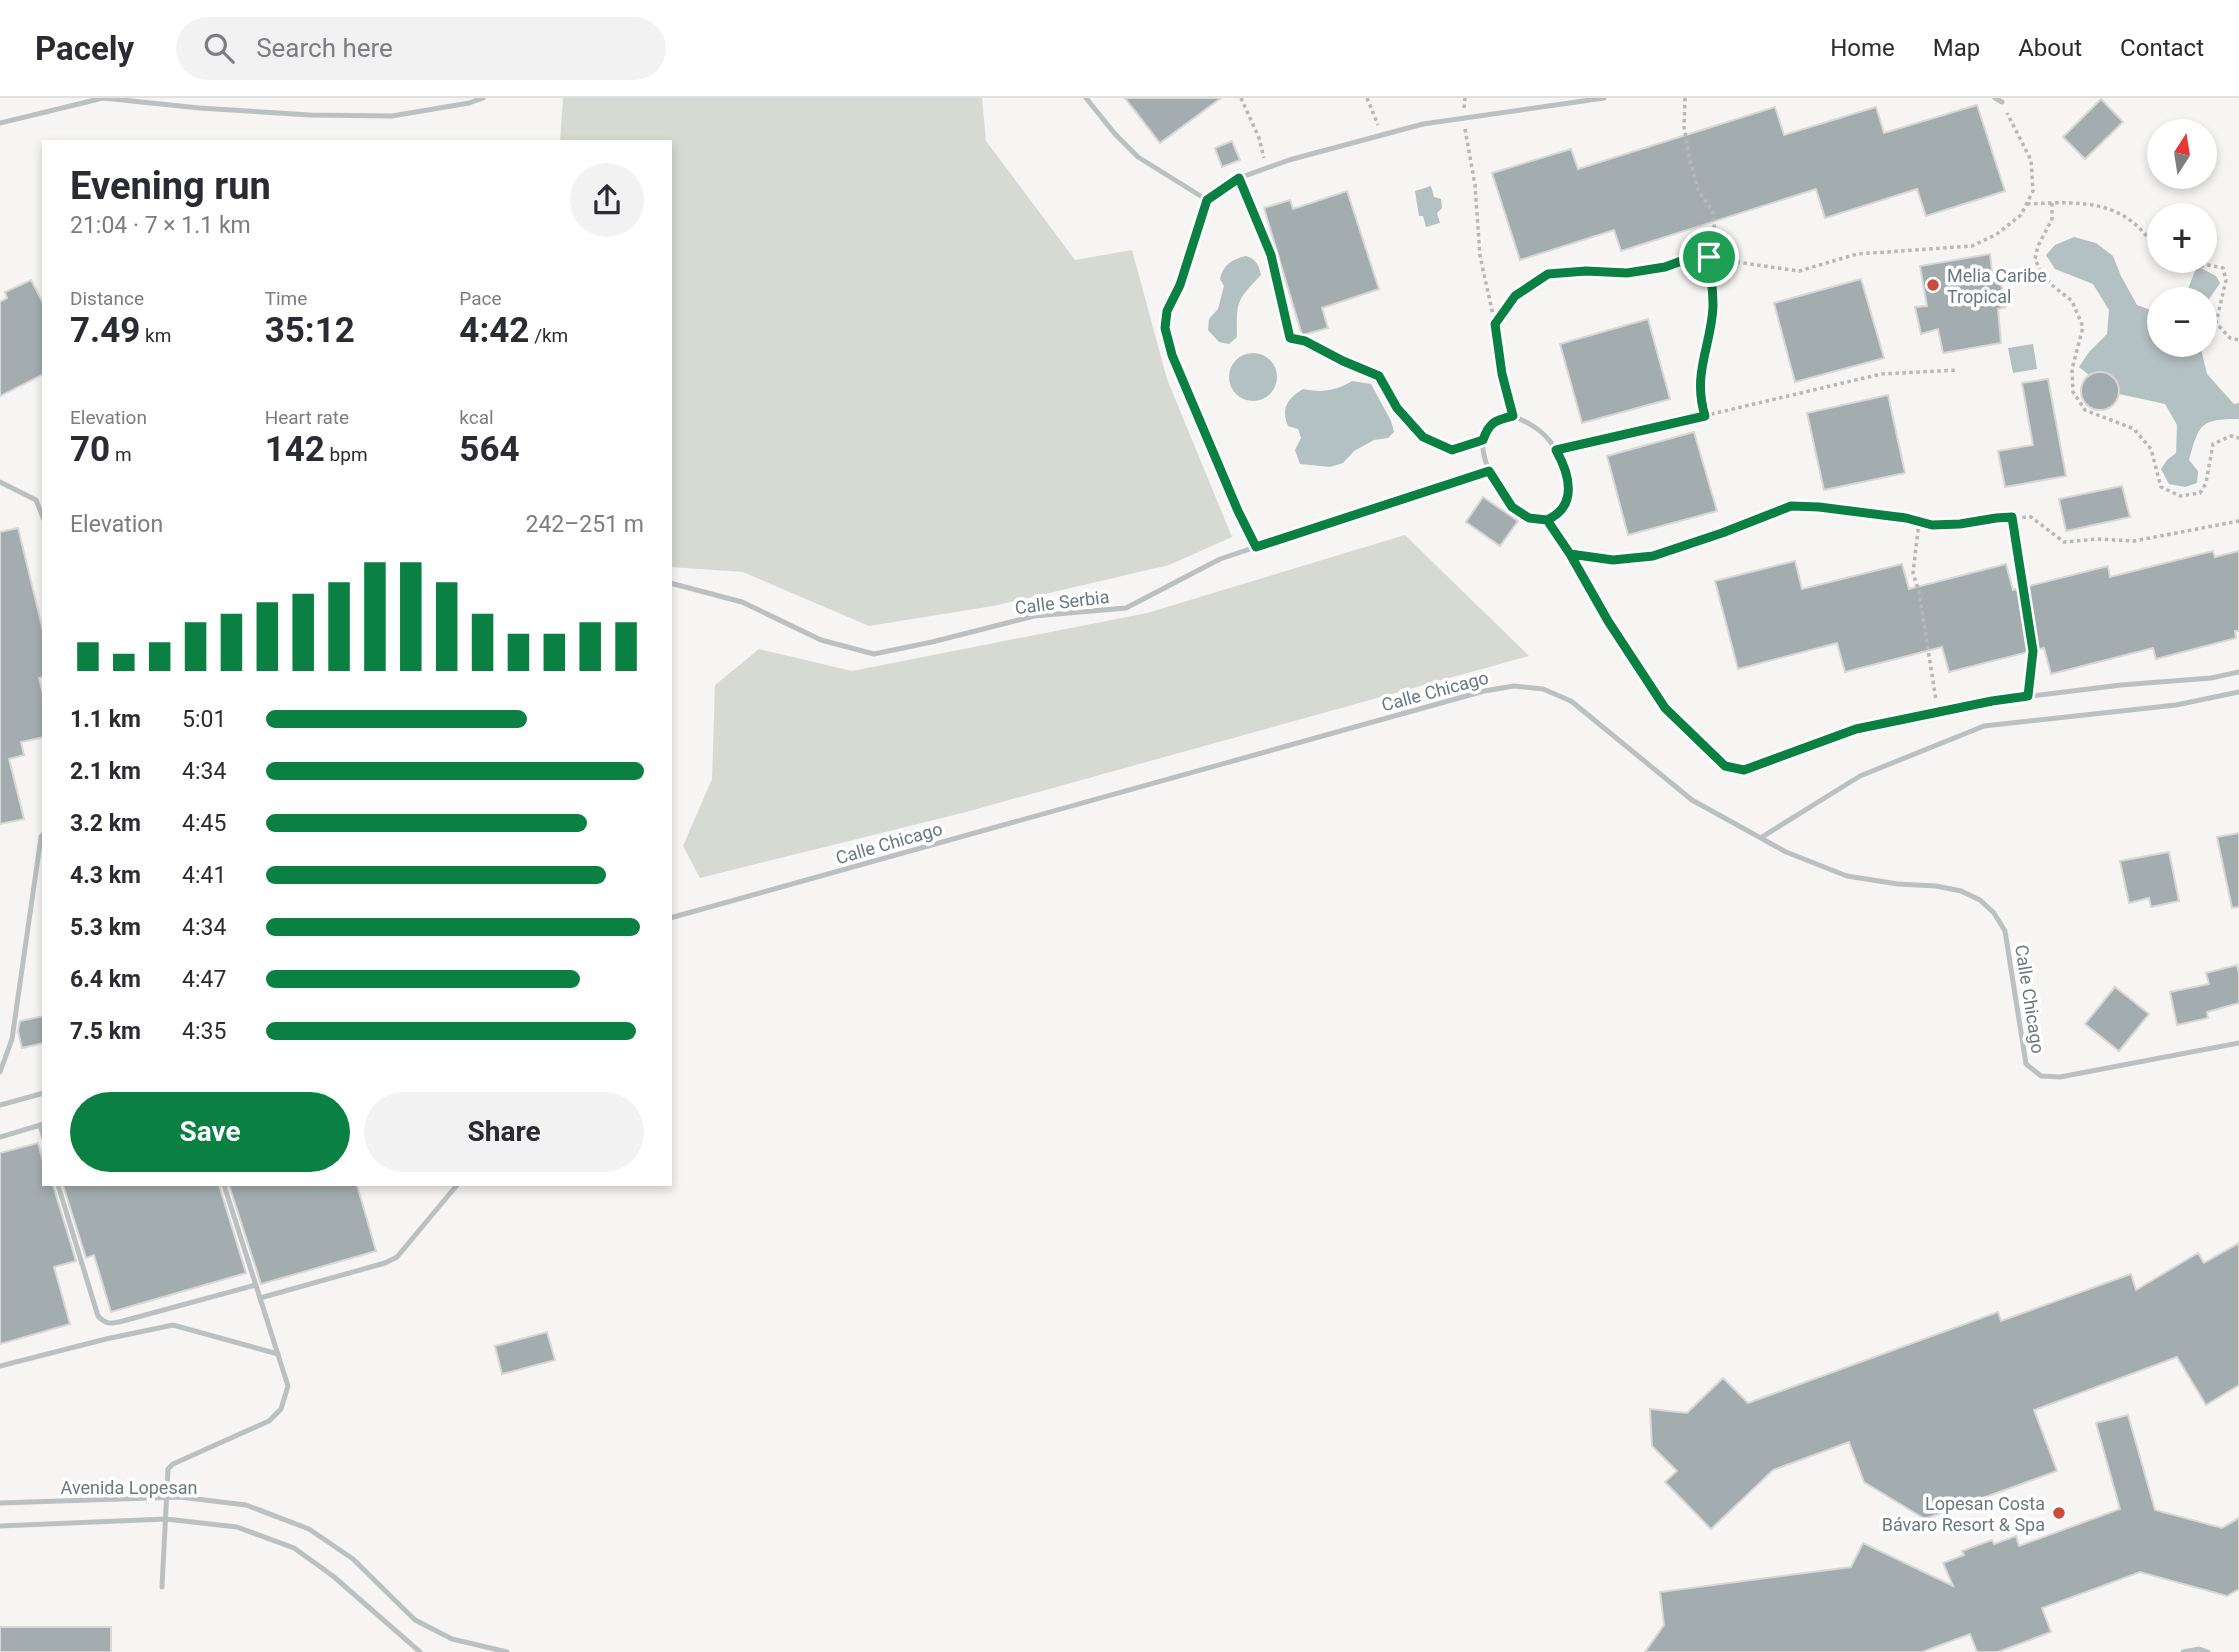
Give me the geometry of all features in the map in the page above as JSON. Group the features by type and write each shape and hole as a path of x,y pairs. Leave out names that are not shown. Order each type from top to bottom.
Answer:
{"lane":[{"path":"0,123 103,98 199,108 310,115 392,116 469,103 483,98"},
{"path":"1086,98 1138,157 1207,200"},
{"path":"1256,547 1172,355 1165,328 1167,311 1180,285 1207,200 1239,178 1289,160 1423,124 1604,98"},
{"path":"1995,98 2002,102"},
{"path":"1513,416 1534,425 1556,450 1566,477 1569,491 1567,505 1559,515 1547,520 1529,518 1512,507 1489,471 1483,440 1487,428 1498,420 1513,416"},
{"name":"Calle Serbia","path":"672,584 742,602 821,640 874,654 1034,616 1126,608 1220,559 1489,471"},
{"path":"0,482 36,500 42,515"},
{"path":"1547,520 1665,708 1725,766 1744,770 1856,729 1992,701 2121,685 2211,678 2239,672"},
{"name":"Calle Chicago","path":"672,917 1484,691 1514,686 1543,689 1571,701 1692,800 1786,852 1847,876 1898,884 1936,886 1961,891 1980,900 1994,913 2005,931 2026,1064 2041,1076 2060,1077 2239,1043"},
{"path":"1762,838 1860,776 1984,726 2176,705 2239,692"},
{"path":"0,1072 12,1039 42,834"},
{"path":"0,1105 42,1094"},
{"path":"0,1137 42,1124"},
{"path":"58,1186 98,1316 104,1322 109,1324 123,1321 256,1285"},
{"path":"162,1587 169,1469 173,1464 269,1421 281,1409 288,1386 224,1186"},
{"path":"260,1298 385,1263 397,1257 456,1186"},
{"path":"0,1366 173,1325 278,1354"},
{"name":"Avenida Lopesan","path":"0,1503 166,1497 246,1505 309,1528 353,1559 415,1620 453,1639 507,1652"},
{"name":"Avenida Lopesan","path":"0,1526 166,1518 237,1527 294,1548 333,1576 420,1652"},
{"path":"2183,1652 2199,1649 2208,1652"}],"path":[{"path":"1241,98 1259,138 1267,168"},
{"path":"1367,98 1382,135"},
{"path":"1685,98 1684,127 1690,160 1698,190 1713,212 1717,257"},
{"path":"1495,324 1515,296 1548,274 1586,271 1627,273 1665,267 1695,256 1717,257 1799,271 1857,254 1972,246 1997,234 2021,215 2033,191 2031,160 2002,102"},
{"path":"1463,118 1475,185 1480,256 1495,324 1502,374 1513,416"},
{"path":"1239,178 1271,255 1290,338 1305,341 1379,376 1397,408 1423,437 1452,450 1483,440"},
{"path":"2026,205 2065,202 2106,207 2132,221 2147,237"},
{"path":"2052,203 2052,219 2038,246 2035,259 2041,272 2053,286 2073,301 2083,327 2071,369 2073,392 2085,410 2134,429 2151,449 2161,487 2180,496 2200,493 2206,483 2213,444 2231,436 2239,438"},
{"path":"1705,416 1699,397 1713,309 1709,257"},
{"path":"2217,267 2223,268 2226,281 2216,323 2230,338 2239,340"},
{"path":"1556,450 1881,374 1958,370"},
{"path":"1570,554 1613,560 1653,556 1791,506 1819,507 1932,525 2031,517 2064,542 2097,539 2134,541 2239,521"},
{"path":"2012,517 2033,651 2028,696"},
{"path":"1919,522 1913,573 1919,592 1937,712"}],"shaded area":[{"path":"563,98 982,98 986,141 1075,260 1132,250 1167,379 1232,537 1169,565 993,606 869,626 743,572 672,567 672,140 560,140"},
{"path":"1431,186 1434,197 1441,199 1442,208 1437,213 1440,223 1426,227 1423,216 1419,216 1415,191"},
{"path":"2074,237 2096,243 2113,256 2137,305 2147,309 2147,357 2203,357 2207,374 2234,404 2239,403 2239,419 2209,422 2199,431 2189,460 2198,471 2197,483 2185,487 2169,484 2161,469 2176,453 2177,425 2165,404 2119,394 2118,382 2115,379 2105,375 2090,376 2079,367 2107,334 2109,310 2093,284 2055,269 2046,255 2055,245"},
{"path":"1246,256 1256,263 1261,275 1239,303 1237,337 1229,344 1219,342 1208,330 1209,319 1218,309 1224,286 1220,279 1221,274 1229,263"},
{"path":"2194,273 2210,273 2220,283 2217,287 2189,287"},
{"path":"2033,344 2037,369 2013,373 2008,348"},
{"path":"1253,353 1270,360 1277,377 1270,394 1253,401 1236,394 1229,377 1236,360"},
{"path":"1352,381 1371,384 1394,432 1388,438 1374,440 1354,451 1343,463 1330,467 1300,464 1295,450 1301,438 1298,429 1288,426 1286,420 1285,409 1289,400 1303,389 1328,390"},
{"path":"1405,535 1529,656 966,812 700,878 683,846 712,779 715,685 759,649 852,671 1147,613"}],"building":[{"path":"1125,98 1221,98 1160,143"},
{"path":"2101,99 2123,122 2085,159 2063,137"},
{"path":"1977,105 2005,191 1926,216 1917,189 1825,218 1816,189 1621,251 1614,230 1520,260 1492,173 1571,149 1578,169 1775,107 1784,135 1876,107 1884,133"},
{"path":"1232,141 1240,160 1222,167 1215,148"},
{"path":"1347,191 1379,289 1322,308 1328,328 1302,335 1264,208 1290,200 1293,209"},
{"path":"1990,254 1993,281 2000,279 2006,307 1998,309 2001,343 1943,353 1938,329 1921,334 1915,307 1927,306 1920,266"},
{"path":"1861,279 1884,358 1795,382 1774,303"},
{"path":"31,280 42,301 42,375 0,396 0,302 7,298 5,292"},
{"path":"1648,319 1670,399 1582,423 1560,344"},
{"path":"2100,372 2113,378 2119,391 2113,404 2100,410 2087,404 2081,391 2087,378"},
{"path":"2048,379 2066,476 2005,487 1998,451 2033,445 2022,383"},
{"path":"1888,395 1905,473 1824,490 1807,413"},
{"path":"1694,432 1717,511 1628,535 1607,456"},
{"path":"2122,486 2130,517 2066,531 2059,499"},
{"path":"1483,497 1518,521 1500,546 1466,522"},
{"path":"18,528 42,627 42,677 39,678 42,690 42,737 21,742 24,755 9,759 24,819 0,824 0,532"},
{"path":"2213,551 2215,557 2239,551 2239,631 2235,631 2236,638 2156,659 2153,648 2051,674 2044,648 1949,672 1942,647 1845,672 1837,643 1738,669 1715,581 1795,561 1802,589 1902,564 1909,589 2006,564 2013,590 2108,566 2110,577"},
{"path":"2239,833 2239,907 2232,908 2217,837"},
{"path":"2169,852 2179,901 2151,907 2149,898 2129,903 2120,861"},
{"path":"2237,965 2239,1003 2207,1012 2208,1018 2177,1025 2170,992 2209,984 2206,973"},
{"path":"2115,987 2149,1014 2119,1051 2085,1024"},
{"path":"42,1016 42,1043 22,1048 18,1031 20,1021"},
{"path":"38,1143 42,1158 42,1186 53,1186 76,1261 54,1267 70,1324 0,1344 0,1153"},
{"path":"63,1186 219,1186 246,1273 111,1312 94,1255 86,1258"},
{"path":"229,1186 357,1186 376,1251 261,1284"},
{"path":"2239,1243 2239,1385 2206,1405 2177,1357 2034,1410 2057,1471 1925,1519 1864,1482 1849,1442 1773,1470 1711,1529 1665,1482 1677,1471 1652,1446 1650,1409 1687,1413 1723,1378 1748,1403 1998,1312 2001,1321 2131,1274 2136,1290 2198,1253 2204,1263"},
{"path":"547,1332 555,1360 502,1374 495,1346"},
{"path":"2128,1415 2155,1510 2222,1528 2239,1518 2239,1589 2227,1596 2140,1572 2042,1608 2051,1632 1998,1652 1977,1652 1970,1634 1922,1652 1645,1652 1664,1625 1660,1592 1851,1567 1863,1543 1953,1586 1943,1563 1964,1555 1962,1551 1992,1540 1994,1544 2016,1536 2019,1546 2120,1509 2096,1423"},
{"path":"0,1627 111,1627 111,1652 0,1652"}],"place":[{"name":"Melia Caribe Tropical","path":"1933,285"},
{"name":"Lopesan Costa Bávaro Resort & Spa","path":"2059,1513"}],"route":[{"path":"1709,257 1695,256 1665,267 1627,273 1586,271 1548,274 1515,296 1495,324 1502,374 1513,416 1498,420 1487,428 1483,440 1452,450 1423,437 1397,408 1379,376 1305,341 1290,338 1271,255 1239,178 1207,200 1180,285 1167,311 1165,328 1172,355 1256,547 1489,471 1512,507 1529,518 1547,520 1570,554 1613,560 1653,556 1791,506 1906,518 1932,525 2012,517 2033,651 2028,696 1856,729 1744,770 1725,766 1665,708 1547,520 1559,515 1567,505 1569,491 1556,450 1705,416 1699,397 1713,309 1709,257"}]}
